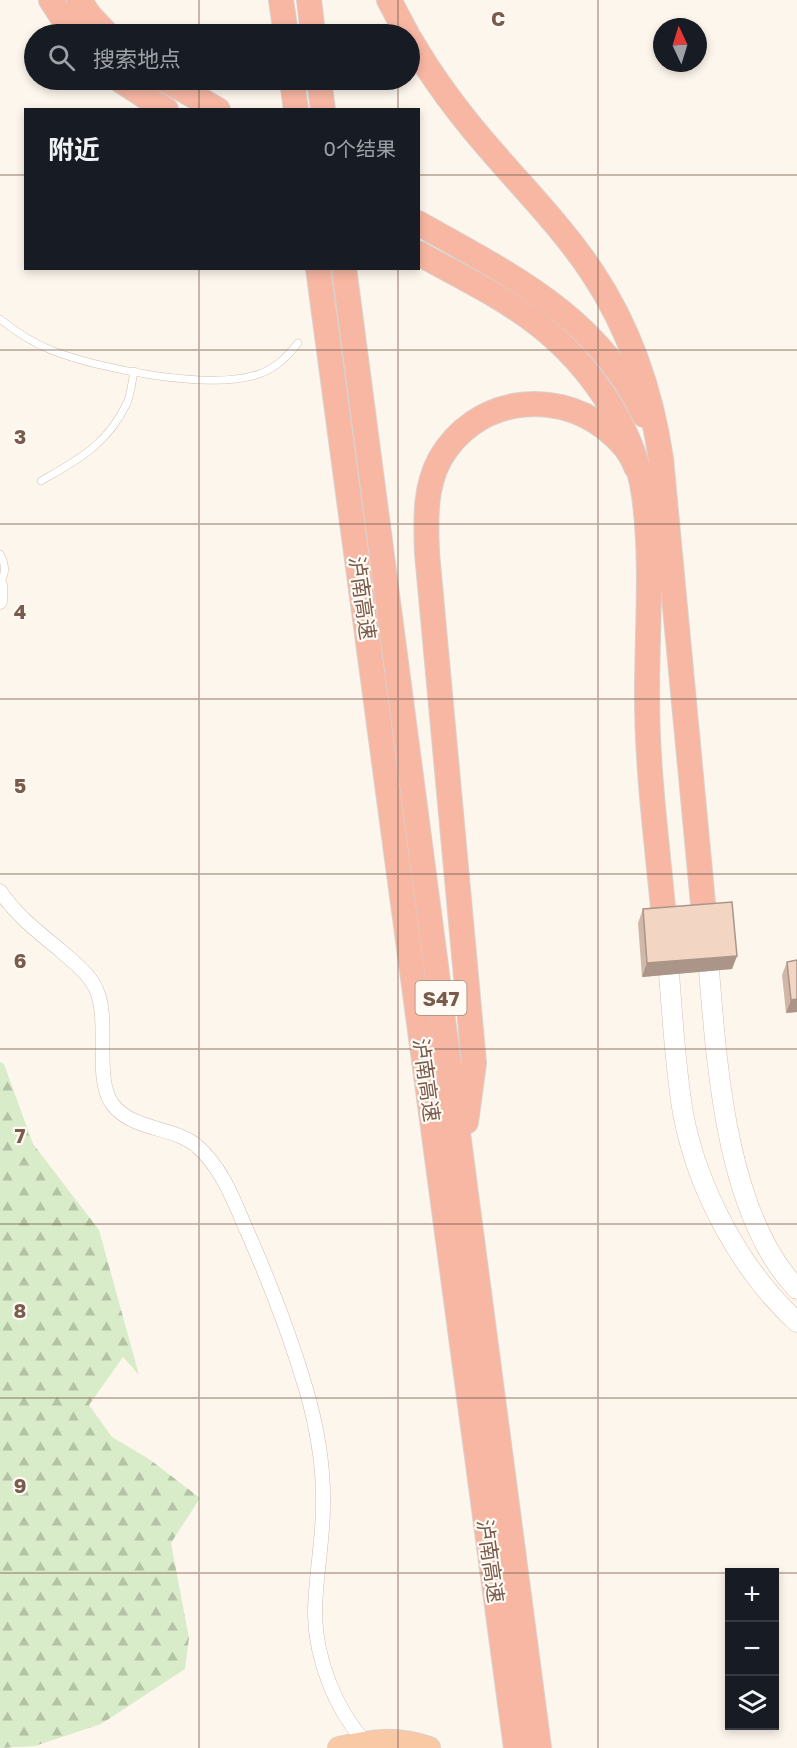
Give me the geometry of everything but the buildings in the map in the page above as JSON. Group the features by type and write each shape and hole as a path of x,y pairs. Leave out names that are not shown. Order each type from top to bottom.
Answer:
{"highway":[{"path":"51,0 67,24"},
{"path":"80,0 98,24"},
{"path":"281,0 285,24"},
{"path":"309,0 312,24"},
{"path":"389,0 402,24"},
{"path":"420,55 467,121 568,240 592,273 611,305 639,365 652,407 661,459 707,946"},
{"path":"135,90 163,108"},
{"path":"183,90 215,108"},
{"path":"293,90 296,108"},
{"path":"320,90 323,108"},
{"path":"420,224 518,279 545,298 585,332 614,365 632,393 648,423 661,459"},
{"path":"420,254 521,312 558,341 576,359 602,392 624,434 636,467 647,521 647,709 667,947"},
{"name":"泸南高速","path":"318,270 516,1748"},
{"name":"泸南高速","path":"344,270 539,1748"},
{"path":"462,1154 474,1063 427,553 426,512 430,486 446,449 468,426 499,409 528,403 558,405 588,417 617,439 631,455 636,467"},
{"path":"339,1748 387,1739 408,1741 429,1748"}],"main road":[{"path":"707,946 718,1064 739,1177 759,1233 795,1287"},
{"path":"667,947 683,1113 697,1167 728,1232 776,1301 797,1322"}],"street":[{"path":"0,583 0,602"},
{"path":"0,891 21,916 80,968 95,985 103,1016 104,1084 112,1104 120,1113 131,1119 184,1138 203,1153 224,1181 266,1273 300,1370 320,1450 324,1506 315,1615 318,1639 338,1703 364,1742"}],"lane":[{"path":"0,319 33,341 64,355 134,371 193,380 241,378 258,374 276,365 298,343"},
{"path":"41,481 87,454 108,434 128,402 134,371"},
{"path":"0,554 5,574 0,583"}],"green space":[{"path":"0,1062 4,1064 33,1144 99,1230 139,1375 123,1357 89,1405 112,1437 149,1459 200,1498 171,1543 189,1638 185,1669 101,1724 35,1746 0,1748"}]}
